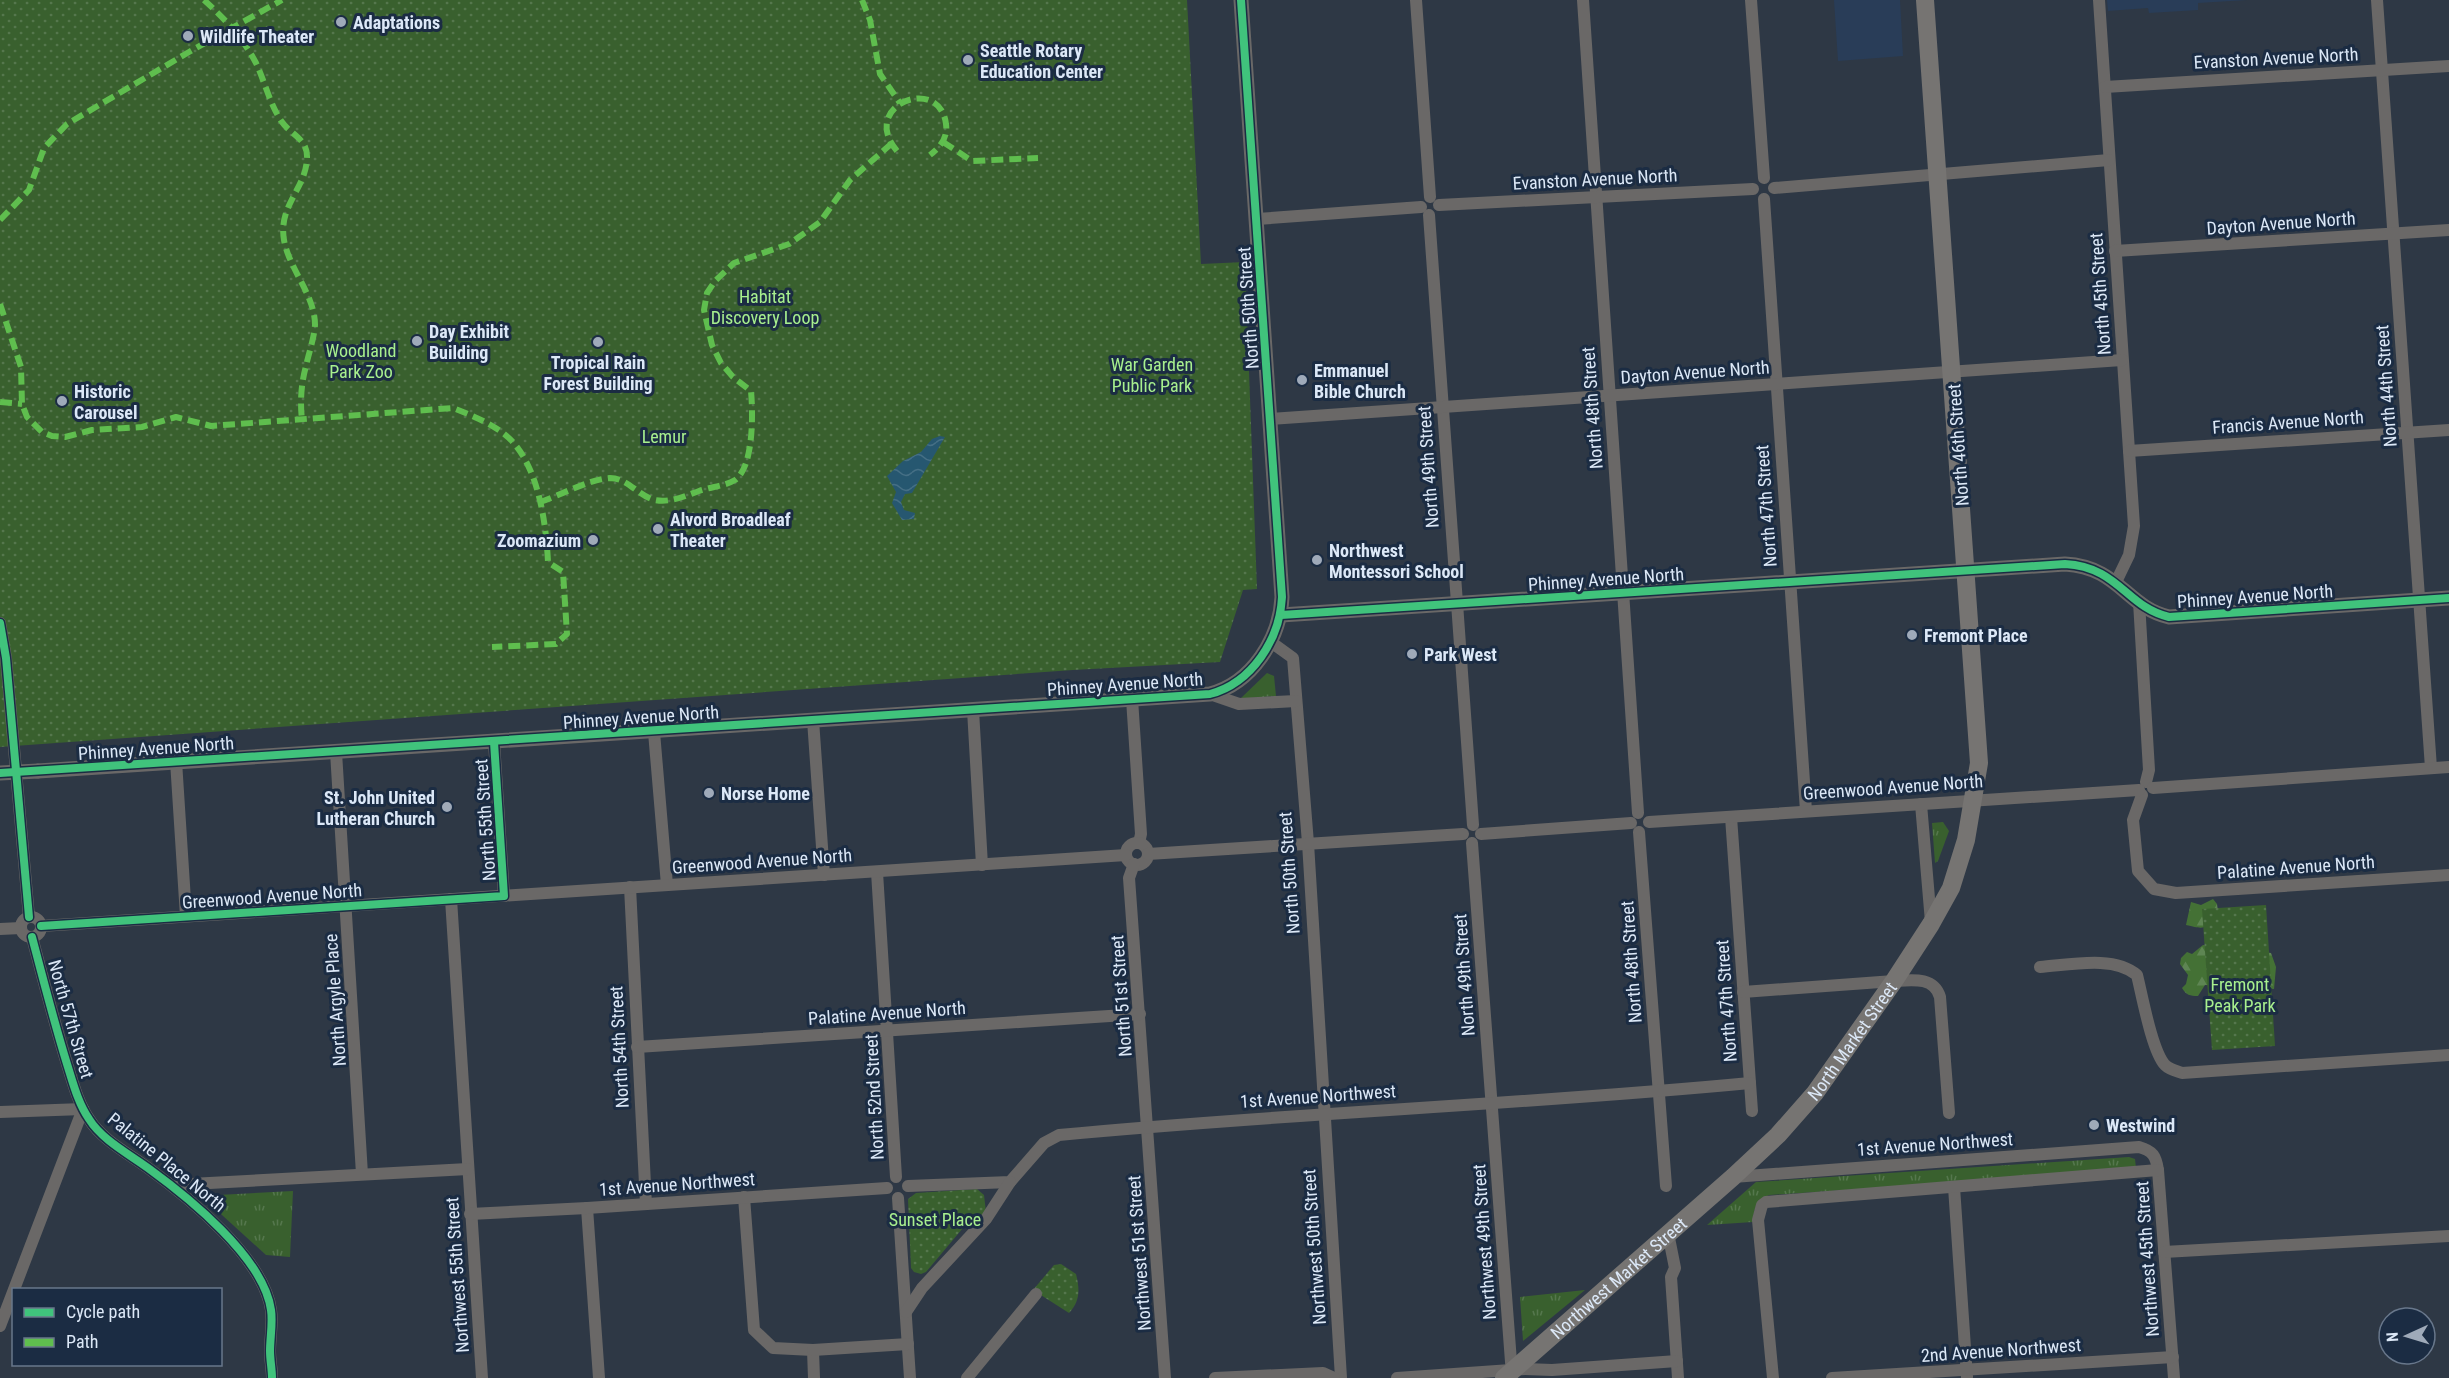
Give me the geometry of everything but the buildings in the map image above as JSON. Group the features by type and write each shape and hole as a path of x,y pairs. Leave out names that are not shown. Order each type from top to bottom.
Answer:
{"main road":[{"name":"North 46th Street","path":"1925,0 1979,763 1966,840 1950,888"},
{"name":"North Market Street","path":"1733,1177 1778,1135 1815,1093 1894,981 1931,924 1950,888"},
{"name":"Northwest Market Street","path":"1509,1375 1733,1177"}],"street":[{"name":"North 50th Street","path":"1241,0 1282,593 1281,615"},
{"path":"1257,219 1425,211 1424,199 1435,201 1416,0"},
{"name":"North 48th Street","path":"1583,0 1598,197 1636,822 1666,1186"},
{"path":"1751,0 1764,178"},
{"name":"North 45th Street","path":"2099,0 2133,537 2129,555 2116,582"},
{"name":"North 44th Street","path":"2377,0 2431,768"},
{"name":"Evanston Avenue North","path":"2105,87 2449,66"},
{"path":"1774,188 2109,160"},
{"path":"1764,178 1770,181 1774,188 1771,195 1764,199 1756,196 1753,189 1757,181 1764,178"},
{"name":"Evanston Avenue North","path":"1435,201 1598,197 1753,189"},
{"name":"North 47th Street","path":"1764,199 1806,811"},
{"name":"North 49th Street","path":"1425,211 1456,604 1477,829"},
{"name":"Dayton Avenue North","path":"2115,251 2449,230"},
{"name":"Dayton Avenue North","path":"1270,419 2122,360"},
{"name":"Francis Avenue North","path":"2129,452 2449,430"},
{"name":"Phinney Avenue North","path":"0,773 1210,694 1227,688 1244,677 1262,657 1271,642 1281,615 2076,565 2097,570 2158,614 2181,617 2449,597"},
{"path":"2139,602 2149,770 2145,789"},
{"path":"0,623 6,658 14,747 25,922 24,935 32,937 39,934 40,926 37,919 25,922 0,929"},
{"name":"North 50th Street","path":"1271,642 1293,658 1308,843 1324,1113"},
{"name":"Phinney Avenue North","path":"1210,694 1239,704 1296,700"},
{"path":"1132,699 1139,843"},
{"path":"973,710 982,865"},
{"path":"813,720 824,875"},
{"path":"654,732 667,885"},
{"name":"North 55th Street","path":"494,742 504,896"},
{"name":"North Argyle Place","path":"336,752 362,1174"},
{"path":"176,761 186,916"},
{"name":"Greenwood Avenue North","path":"1636,822 1646,830 1649,822 2449,767"},
{"name":"Palatine Avenue North","path":"2145,789 2133,820 2136,864 2138,872 2148,884 2160,892 2176,893 2449,875"},
{"path":"1921,804 1931,924"},
{"name":"North 47th Street","path":"1731,817 1752,1111"},
{"path":"1148,854 1308,843 1479,840 1477,829 1636,822"},
{"name":"North 49th Street","path":"1468,839 1492,1103"},
{"path":"1139,843 1146,847 1148,854 1143,863 1130,860 1129,846 1139,843"},
{"name":"Greenwood Avenue North","path":"40,926 982,865 1130,860"},
{"name":"North 51st Street","path":"1130,860 1129,878 1148,1126"},
{"name":"North 52nd Street","path":"877,872 889,1031 896,1177"},
{"name":"North 54th Street","path":"630,888 646,1204"},
{"path":"172,1185 468,1169 451,899"},
{"name":"North 57th Street","path":"32,937 62,1048 83,1109"},
{"path":"2040,967 2113,963 2131,970 2137,975 2150,1029 2165,1065 2182,1073 2449,1055"},
{"path":"1743,992 1894,981 1918,980 1931,983 1938,990 1949,1113"},
{"name":"Palatine Avenue North","path":"637,1047 1140,1014"},
{"name":"1st Avenue Northwest","path":"906,1312 922,1288 986,1219 1010,1182 1052,1137 1148,1126 1750,1083"},
{"name":"Northwest 49th Street","path":"1492,1103 1509,1375"},
{"path":"0,1112 83,1109 5,1301 0,1326"},
{"name":"Palatine Place North","path":"83,1109 97,1129 172,1185 207,1215 253,1269 266,1291 271,1310 272,1378"},
{"name":"Northwest 50th Street","path":"1324,1113 1341,1378"},
{"name":"Northwest 51st Street","path":"1148,1126 1165,1378"},
{"name":"1st Avenue Northwest","path":"1733,1177 2139,1148"},
{"name":"Northwest 45th Street","path":"2139,1148 2151,1151 2156,1159 2158,1170 2174,1378"},
{"name":"Northwest 55th Street","path":"468,1169 482,1378"},
{"path":"1773,1378 1758,1220 1762,1204 2158,1170"},
{"path":"896,1177 904,1179 908,1186 906,1194 898,1198 890,1196 887,1188 891,1179 896,1177"},
{"path":"908,1186 1010,1182"},
{"path":"1954,1187 1967,1374"},
{"name":"1st Avenue Northwest","path":"470,1214 586,1209 887,1188"},
{"path":"744,1197 754,1330 773,1348 813,1350 908,1344"},
{"path":"898,1198 910,1378"},
{"path":"586,1209 599,1378"},
{"path":"1668,1233 1675,1268 1671,1277 1678,1378"},
{"path":"2164,1252 2449,1236"},
{"path":"967,1378 1036,1294"},
{"path":"813,1350 814,1378"},
{"name":"2nd Avenue Northwest","path":"1832,1378 1967,1374 2173,1357"},
{"path":"1397,1378 1509,1375 1677,1361"},
{"path":"1215,1378 1321,1373 1334,1378"}],"shaded area":[{"path":"1834,0 1900,0 1903,56 1838,61"},
{"path":"2107,0 2247,0 2198,3 2198,10 2149,13 2148,8 2108,11"}],"green space":[{"name":"Woodland Park Zoo","path":"0,0 1187,0 1201,264 1245,262 1257,589 1243,590 1220,662 1073,670 0,747"},
{"path":"1267,673 1274,676 1276,696 1240,699"},
{"path":"1943,822 1949,831 1938,861 1935,863 1932,823"},
{"path":"2213,899 2217,904 2218,912 2205,927 2186,925 2191,902 2201,905"},
{"name":"Fremont Peak Park","path":"2266,905 2275,1046 2212,1050 2202,909"},
{"path":"2203,945 2271,953 2276,967 2274,989 2205,985 2198,996 2187,994 2182,988 2186,984 2188,975 2180,964 2181,958 2187,952 2192,954"},
{"path":"2129,1157 2135,1159 2136,1168 2130,1171 1769,1195 1756,1206 1753,1222 1707,1225 1756,1182"},
{"name":"Sunset Place","path":"977,1189 984,1195 986,1212 979,1220 968,1222 926,1272 921,1274 914,1272 911,1268 908,1199 916,1193"},
{"path":"293,1191 290,1257 266,1255 211,1205 218,1195"},
{"path":"1061,1264 1076,1274 1077,1280 1077,1300 1069,1313 1033,1290 1054,1265"},
{"path":"1585,1290 1523,1341 1520,1297"}],"water":[{"path":"945,437 912,493 905,494 901,502 904,510 915,513 914,519 902,520 892,503 896,492 887,476 903,461 921,452 932,439"}],"marked path":[{"path":"204,0 226,21 245,45 256,63 278,115 302,142 307,152 302,179 288,207 283,228 287,251 307,293 314,314 314,335 302,386 302,420"},
{"path":"0,220 29,190 44,148 67,124 282,0"},
{"path":"862,0 870,20 880,74 900,103"},
{"path":"897,151 888,135 887,120 894,109 918,98 930,101 941,109 946,124 946,134 942,142 930,155"},
{"path":"943,142 972,161 1038,158"},
{"path":"540,502 585,484 610,478 622,481 643,495 661,501 735,480 746,464 749,452 752,425 751,391 733,377 721,363 712,345 704,310 707,293 715,281 734,263 789,244 820,222 850,180 891,144"},
{"path":"0,304 21,367 22,404 27,417 42,432 52,436 65,437 92,430 142,427 176,417 211,426 453,408 503,433 525,458 538,492 548,562 563,572 567,634 556,644 492,647"},
{"path":"0,402 22,404"}],"cycle path":[{"path":"0,773 1210,694 1239,680 1251,670 1269,643 1276,628 1282,597 1241,0"},
{"path":"1281,615 2065,564 2098,572 2142,605 2169,617 2449,598"},
{"path":"0,623 6,658 29,917"},
{"path":"41,926 504,896 494,742"},
{"path":"32,937 62,1048 76,1093 85,1113 101,1134 183,1195 222,1230 240,1250 265,1290 271,1310 272,1378"}],"place":[{"name":"Adaptations","path":"341,22"},
{"name":"Wildlife Theater","path":"188,36"},
{"name":"Seattle Rotary Education Center","path":"968,60"},
{"name":"Day Exhibit Building","path":"417,341"},
{"name":"Tropical Rain Forest Building","path":"598,342"},
{"name":"Emmanuel Bible Church","path":"1302,380"},
{"name":"Historic Carousel","path":"62,401"},
{"name":"Alvord Broadleaf Theater","path":"658,529"},
{"name":"Zoomazium","path":"593,540"},
{"name":"Northwest Montessori School","path":"1317,560"},
{"name":"Fremont Place","path":"1912,635"},
{"name":"Park West","path":"1412,654"},
{"name":"Norse Home","path":"709,793"},
{"name":"St. John United Lutheran Church","path":"447,807"},
{"name":"Westwind","path":"2094,1125"}],"park label":[{"name":"Habitat Discovery Loop","path":"765,306"},
{"name":"War Garden Public Park","path":"1152,374"},
{"name":"Lemur","path":"664,436"}]}
